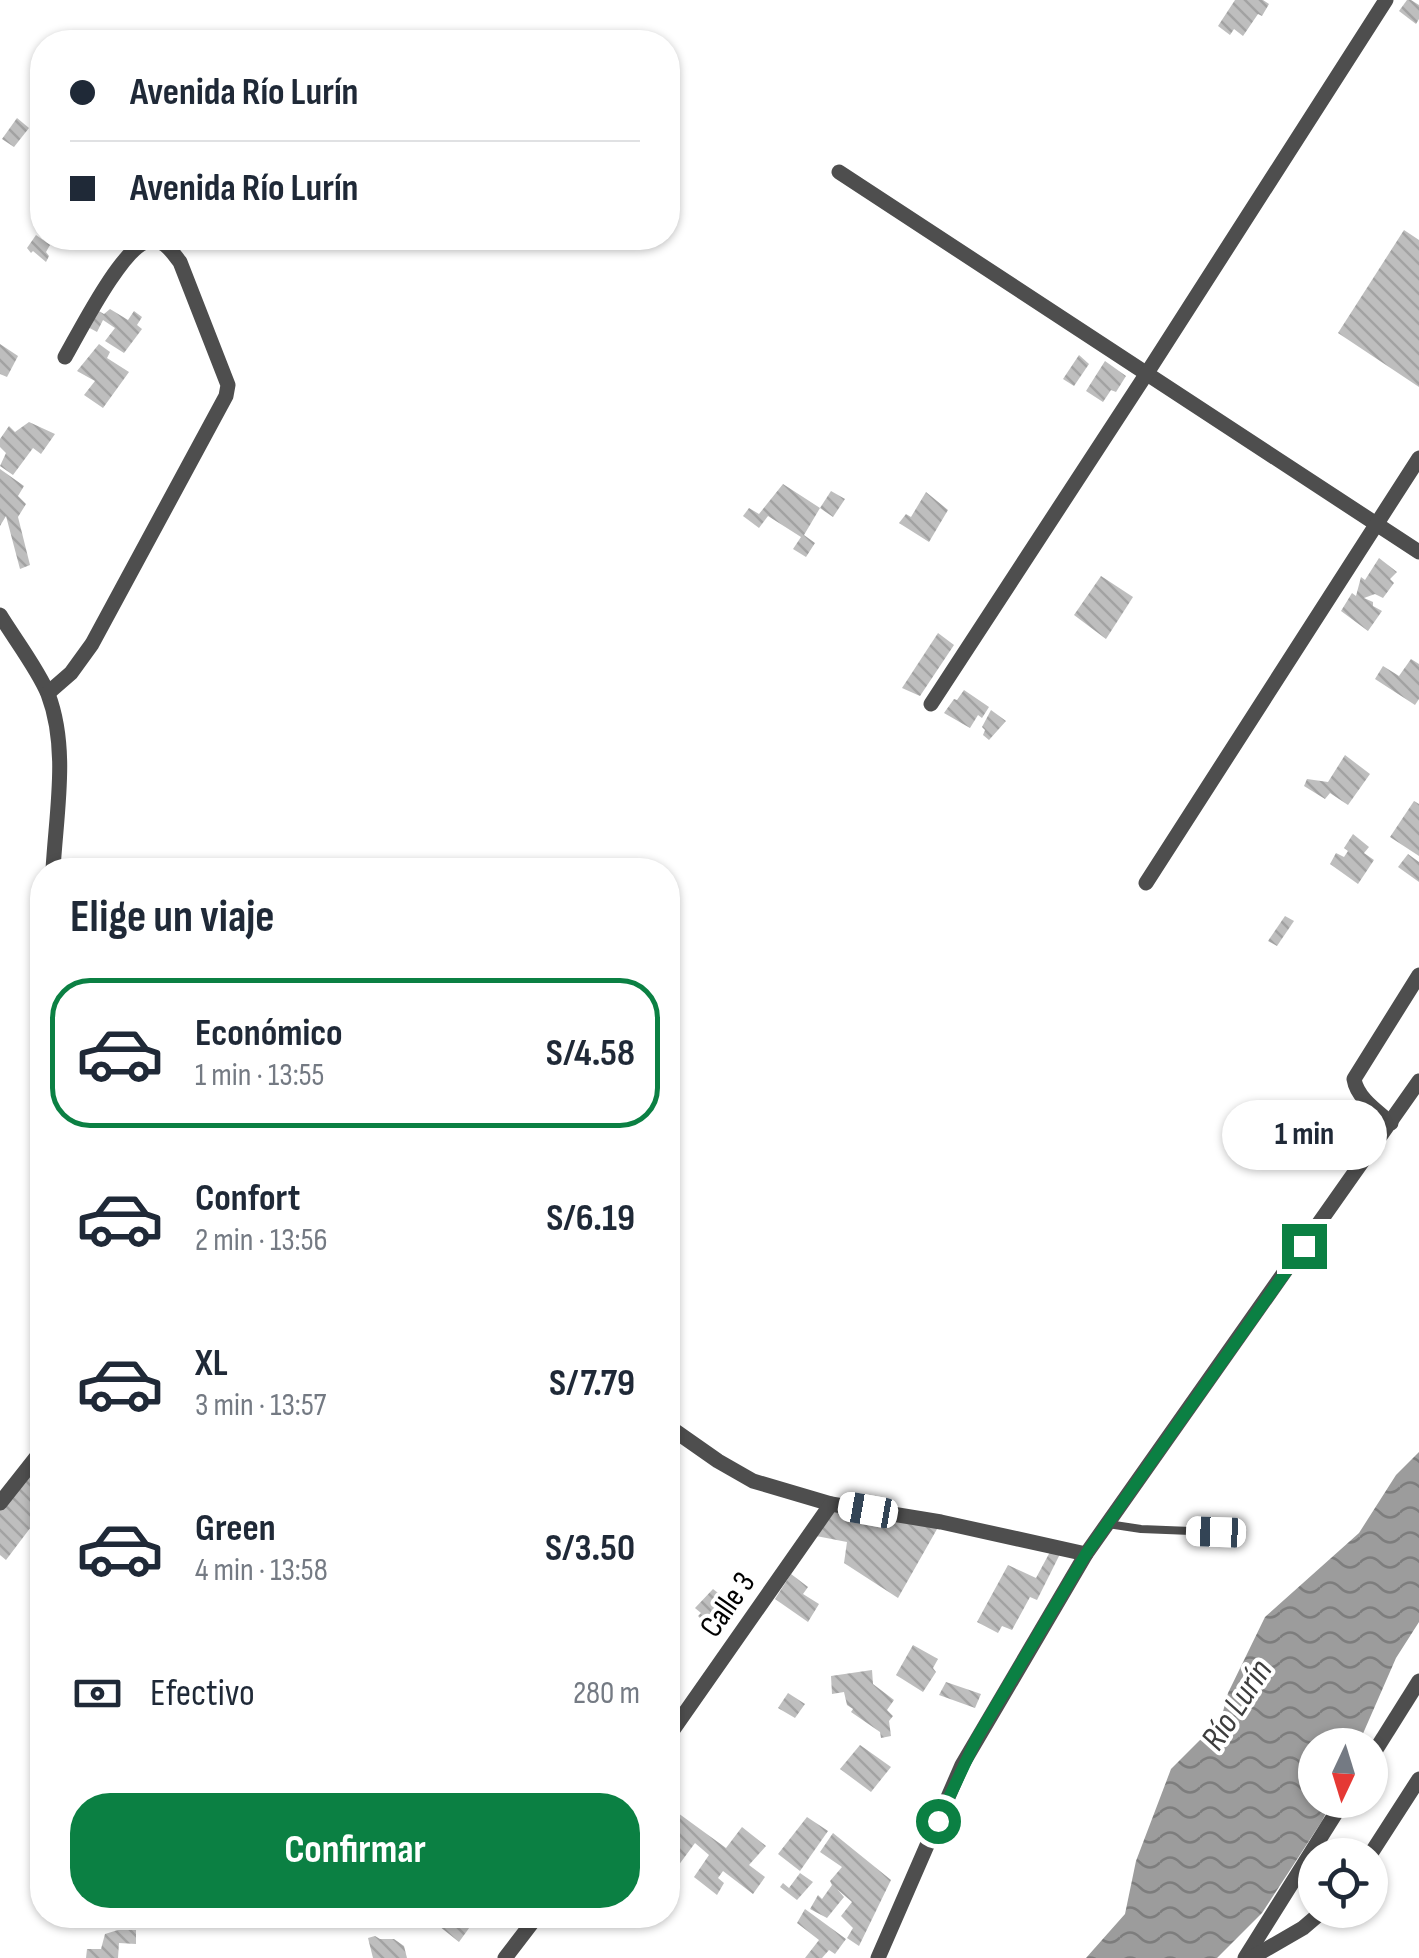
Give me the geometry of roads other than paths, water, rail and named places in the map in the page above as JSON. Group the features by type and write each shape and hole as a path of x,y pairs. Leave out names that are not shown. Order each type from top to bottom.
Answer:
{"street":[{"path":"930,704 1386,0"},
{"path":"839,172 1419,552"},
{"path":"65,357 133,250"},
{"path":"48,693 71,673 92,644 226,396 228,385 180,262 171,250"},
{"path":"1146,883 1419,458"},
{"path":"0,615 48,693 59,734 54,858"},
{"path":"1391,1123 1360,1094 1354,1079 1419,975"},
{"path":"878,1958 962,1765 1086,1554 1419,1081"},
{"path":"680,1435 752,1481 832,1504 941,1522 1086,1554"},
{"path":"0,1503 30,1465"},
{"name":"Calle 3","path":"680,1720 832,1504"},
{"path":"1388,1730 1419,1681"},
{"path":"1381,1838 1419,1779"},
{"path":"1248,1958 1333,1818"},
{"path":"505,1958 528,1928"},
{"path":"1248,1958 1303,1928"}],"lane":[{"path":"1108,1524 1216,1532"}],"water":[{"name":"Río Lurín","path":"1419,1452 1419,1622 1396,1658 1365,1728 1298,1728 1298,1818 1323,1818 1322,1821 1311,1838 1298,1838 1298,1858 1262,1913 1217,1958 1086,1958 1125,1914 1136,1861 1171,1769 1221,1719 1228,1693 1265,1617 1359,1533 1396,1475"}]}
